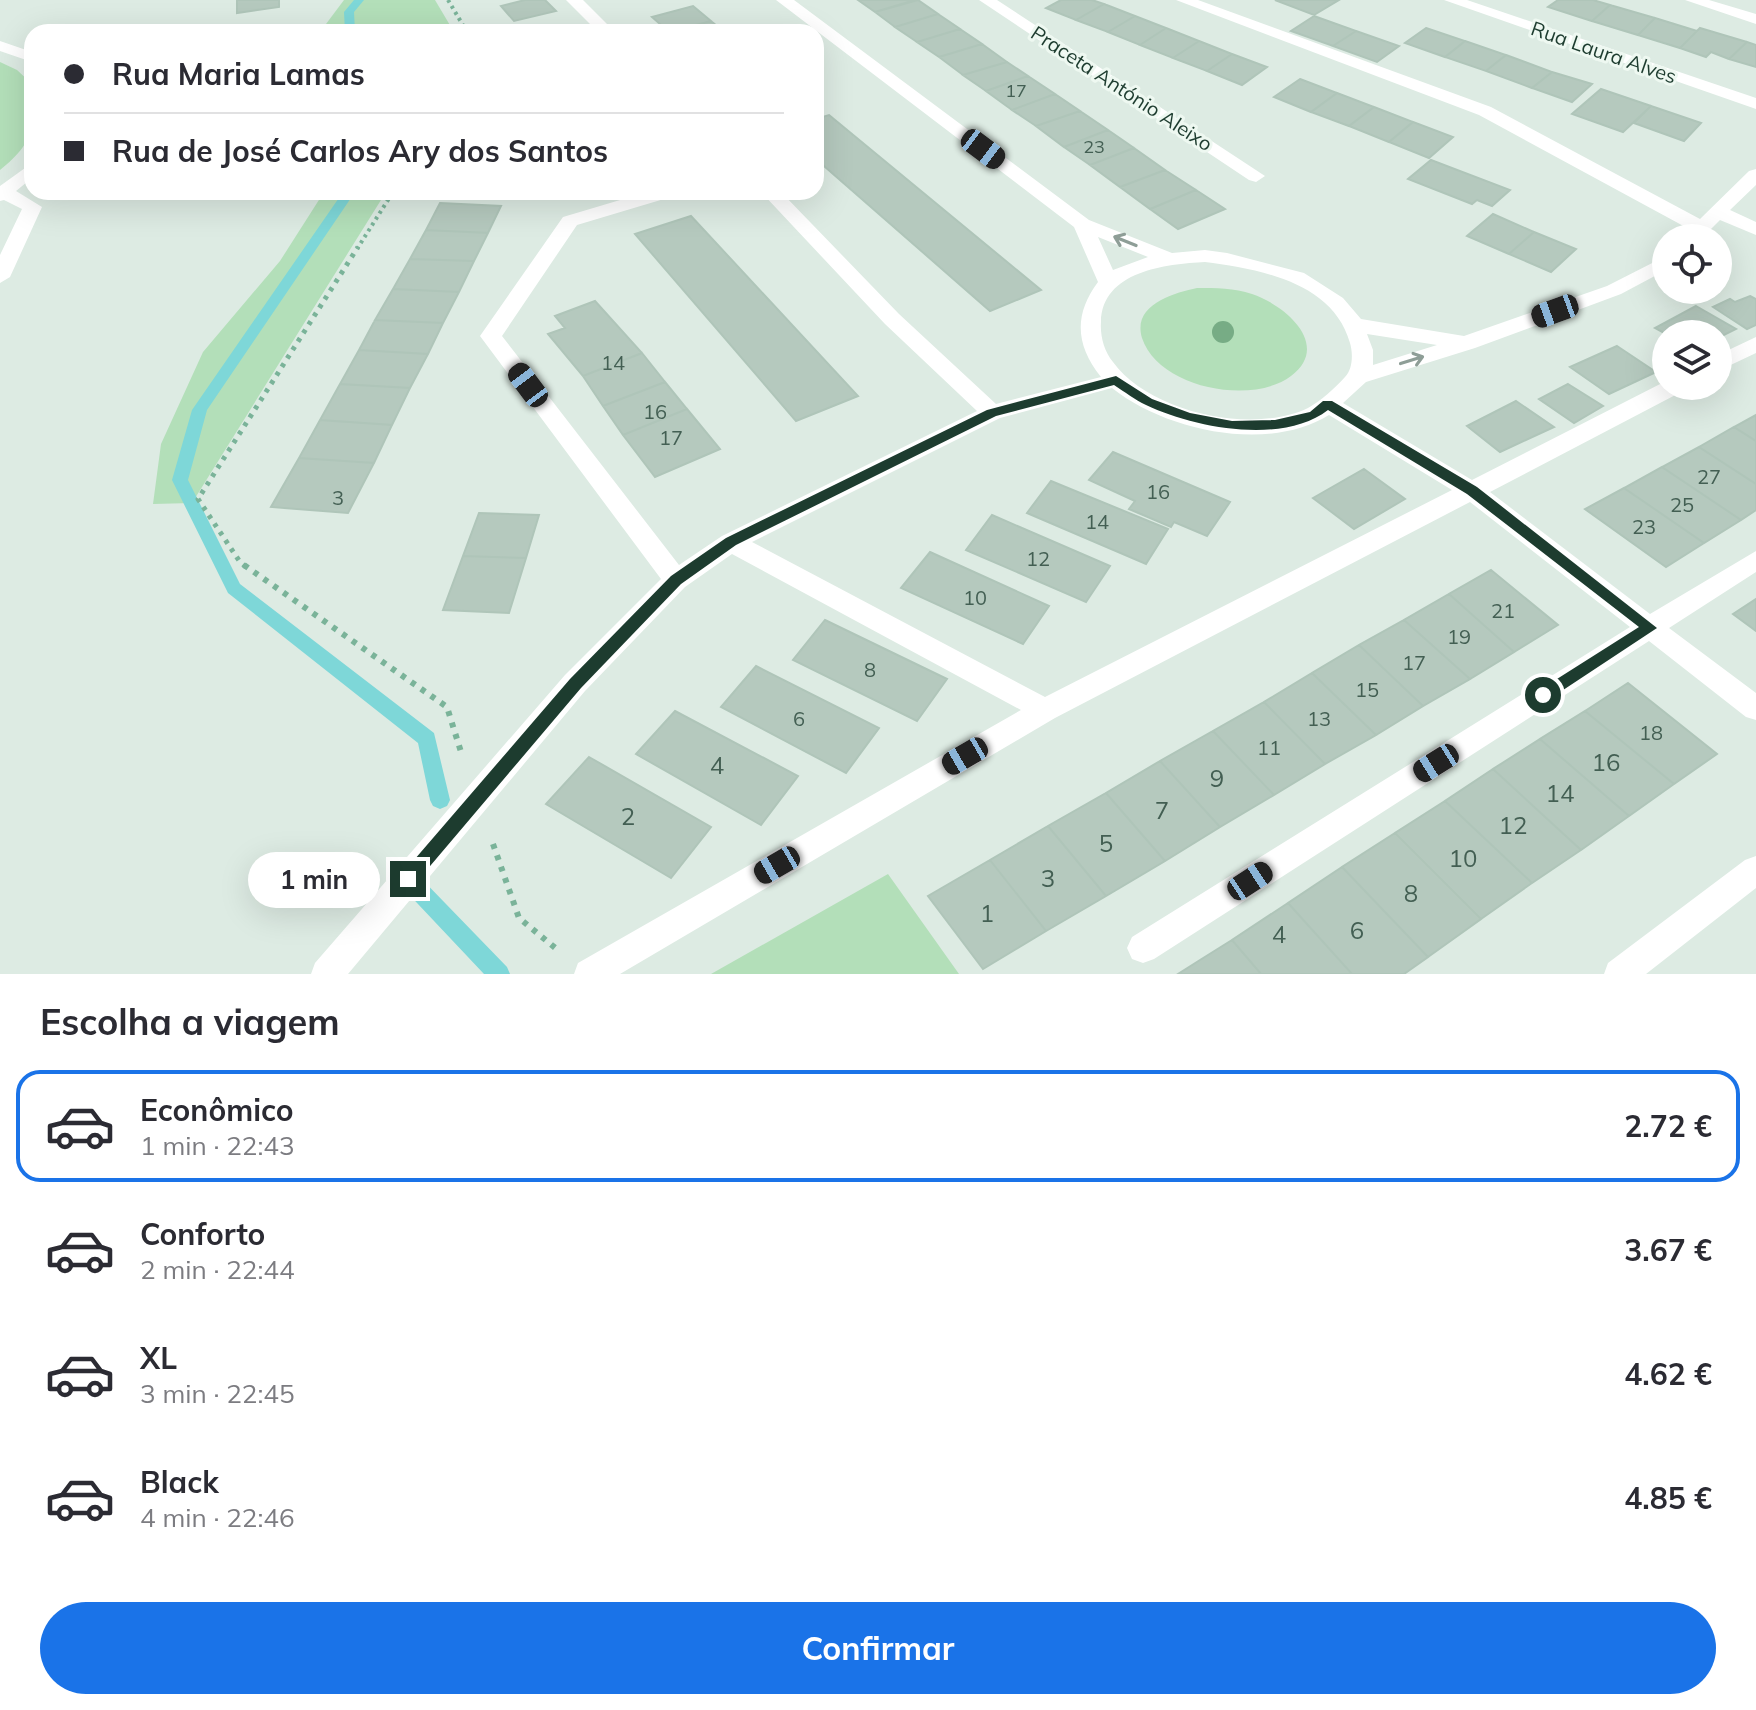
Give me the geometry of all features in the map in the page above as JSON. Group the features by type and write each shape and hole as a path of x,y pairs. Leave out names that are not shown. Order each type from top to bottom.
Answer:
{"street":[{"path":"574,0 599,24"},
{"path":"784,0 816,24"},
{"name":"Praceta António Aleixo","path":"987,0 1256,176"},
{"path":"1184,0 1485,111 1680,224"},
{"name":"Rua Laura Alves","path":"1452,0 1756,104"},
{"path":"1693,0 1756,19"},
{"path":"824,30 1082,224 1168,258"},
{"path":"0,46 24,54"},
{"path":"1705,224 1756,175"},
{"path":"0,277 32,207 2,194 24,176"},
{"path":"640,200 570,221 491,336 676,580"},
{"path":"778,200 892,319 992,413"},
{"path":"1718,212 1756,229"},
{"path":"1082,224 1109,283"},
{"path":"1358,377 1363,355 1355,325 1340,307 1314,286 1280,270 1243,260 1205,256 1168,258 1136,267 1109,283 1092,304 1087,328 1096,355 1116,380 1148,402 1187,417 1232,425 1275,424 1314,415 1358,377 1467,343 1614,290 1652,270"},
{"path":"1355,325 1467,343"},
{"path":"1732,357 1756,344"},
{"path":"327,974 575,683 676,580 731,542 992,413 1116,380"},
{"path":"590,974 1045,710 1652,398"},
{"path":"1328,404 1472,491 1756,709"},
{"path":"731,542 1045,710"},
{"path":"1143,948 1756,560"},
{"path":"1620,974 1756,870"}],"path":[{"path":"448,0 462,24"},
{"path":"388,200 198,499 240,562 447,707 519,918 565,955"}],"green space":[{"path":"344,0 435,0 449,24 326,24"},
{"path":"0,62 24,77 24,145 0,170"},
{"path":"319,200 381,200 192,503 153,504 161,444 203,352 280,261"},
{"path":"1197,288 1245,292 1278,307 1290,317 1305,339 1307,352 1302,364 1291,376 1274,385 1254,390 1208,387 1186,380 1167,369 1151,355 1142,338 1143,317 1166,297"},
{"path":"888,874 959,974 711,974"}],"building":[{"path":"237,0 279,0 279,7 237,13"},
{"path":"525,0 545,0 556,11 514,21 501,6"},
{"path":"858,0 915,0 875,12"},
{"path":"918,0 938,14 895,27 875,12"},
{"path":"1061,0 1092,0 1104,4 1076,20 1046,8"},
{"path":"1275,0 1339,0 1314,15"},
{"path":"1558,0 1593,0 1610,5 1592,21 1548,7"},
{"path":"1104,4 1135,16 1108,32 1076,20"},
{"path":"1610,5 1655,18 1638,35 1592,21"},
{"path":"693,6 711,21 660,24 652,17"},
{"path":"938,14 960,29 917,42 895,27"},
{"path":"1135,16 1166,28 1140,45 1108,32"},
{"path":"1314,16 1356,31 1333,46 1291,31"},
{"path":"1655,18 1697,31 1680,48 1638,35"},
{"path":"1166,28 1199,41 1173,58 1140,45"},
{"path":"1426,28 1465,41 1445,57 1405,43"},
{"path":"1700,28 1747,42 1729,59 1711,52 1706,57 1680,48"},
{"path":"960,29 982,44 939,57 917,42"},
{"path":"1356,31 1399,46 1377,62 1333,46"},
{"path":"1199,41 1232,54 1207,71 1173,58"},
{"path":"1465,41 1506,55 1486,71 1445,57"},
{"path":"1747,42 1756,45 1756,67 1729,59"},
{"path":"982,44 1007,62 963,75 939,57"},
{"path":"1232,54 1267,67 1242,85 1207,71"},
{"path":"1506,55 1552,72 1532,88 1486,71"},
{"path":"1007,62 1028,76 986,91 963,75"},
{"path":"1552,72 1592,84 1572,102 1532,88"},
{"path":"1028,76 1055,94 1012,110 986,91"},
{"path":"1300,79 1337,93 1311,112 1274,97"},
{"path":"1601,89 1651,106 1623,132 1572,114"},
{"path":"1337,93 1374,107 1349,126 1311,112"},
{"path":"1055,94 1080,111 1036,126 1012,110"},
{"path":"1651,106 1701,123 1684,141 1634,123"},
{"path":"1374,107 1413,122 1389,142 1349,126"},
{"path":"1080,111 1108,130 1064,147 1036,126"},
{"path":"829,115 1041,290 990,311 824,166 824,117"},
{"path":"1413,122 1453,137 1429,158 1389,142"},
{"path":"1108,130 1134,148 1090,165 1064,147"},
{"path":"1134,148 1165,170 1120,187 1090,165"},
{"path":"1431,160 1510,190 1492,206 1477,200 1472,204 1408,179"},
{"path":"1165,170 1196,190 1150,209 1120,187"},
{"path":"1196,190 1225,209 1178,229 1150,209"},
{"path":"440,203 501,206 488,233 426,230"},
{"path":"1493,214 1534,232 1509,254 1467,236"},
{"path":"691,216 858,396 796,421 635,234"},
{"path":"426,230 488,233 474,261 410,259"},
{"path":"1534,232 1576,249 1551,272 1509,254"},
{"path":"410,259 474,261 459,292 393,289"},
{"path":"393,289 459,292 443,323 375,320"},
{"path":"1750,296 1756,299 1756,325 1747,329 1713,307 1732,304 1732,300 1735,302"},
{"path":"595,301 642,353 583,376 548,334 565,328 555,316"},
{"path":"1696,306 1720,320 1670,320"},
{"path":"375,320 443,323 428,354 359,350"},
{"path":"1617,346 1652,369 1652,374 1609,394 1570,367"},
{"path":"359,350 428,354 410,388 340,384"},
{"path":"642,353 665,382 603,406 583,376"},
{"path":"665,382 687,409 623,435 603,406"},
{"path":"340,384 410,388 392,425 320,420"},
{"path":"1568,384 1603,406 1574,423 1539,399"},
{"path":"1516,401 1554,427 1500,452 1467,426"},
{"path":"687,409 720,449 655,477 623,435"},
{"path":"1756,415 1756,441 1734,427"},
{"path":"320,420 392,425 374,463 299,458"},
{"path":"1734,427 1756,441 1756,484 1699,447"},
{"path":"1699,447 1756,484 1756,510 1741,520 1662,467"},
{"path":"1113,452 1230,502 1207,536 1174,522 1171,527 1129,509 1135,501 1089,480"},
{"path":"299,458 374,463 348,513 271,507"},
{"path":"1662,467 1741,520 1704,543 1624,488"},
{"path":"1364,469 1405,499 1354,529 1313,498"},
{"path":"1051,481 1168,529 1146,564 1027,513"},
{"path":"1624,488 1704,543 1666,567 1585,509"},
{"path":"479,513 539,515 526,558 463,556"},
{"path":"992,515 1110,566 1086,602 966,550"},
{"path":"930,552 1049,606 1023,644 901,588"},
{"path":"463,556 526,558 509,613 443,610"},
{"path":"1491,570 1558,625 1514,652 1449,594"},
{"path":"1449,594 1514,652 1470,679 1404,620"},
{"path":"1756,599 1756,631 1733,614"},
{"path":"825,620 947,679 917,721 793,660"},
{"path":"1404,620 1470,679 1423,706 1359,645"},
{"path":"1359,645 1423,706 1376,735 1312,673"},
{"path":"756,666 879,728 846,773 721,707"},
{"path":"1312,673 1376,735 1325,764 1264,702"},
{"path":"1628,683 1717,754 1674,784 1585,711"},
{"path":"1264,702 1325,764 1274,795 1213,731"},
{"path":"675,711 798,776 761,825 636,754"},
{"path":"1585,711 1674,784 1629,816 1540,739"},
{"path":"1213,731 1274,795 1220,827 1160,761"},
{"path":"1540,739 1629,816 1581,850 1493,769"},
{"path":"589,757 711,827 671,878 546,804"},
{"path":"1160,761 1220,827 1165,861 1106,793"},
{"path":"1493,769 1581,850 1532,883 1445,801"},
{"path":"1106,793 1165,861 1106,896 1048,826"},
{"path":"1445,801 1532,883 1481,919 1395,833"},
{"path":"1048,826 1106,896 1046,931 990,860"},
{"path":"1395,833 1481,919 1428,957 1342,867"},
{"path":"990,860 1046,931 983,969 928,896"},
{"path":"1342,867 1428,957 1404,974 1352,974 1288,903"},
{"path":"1288,903 1352,974 1261,974 1232,940"},
{"path":"1232,940 1261,974 1178,974 1200,960"}],"waterway":[{"path":"350,24 349,12 359,0"},
{"path":"344,200 200,410 180,480 234,588 427,739 440,800"},
{"path":"408,879 499,974"}],"route":[{"path":"408,879 575,683 676,580 731,542 992,413 1116,380 1148,402 1187,417 1232,425 1275,424 1314,415 1328,404 1472,491 1650,628 1543,695"}]}
